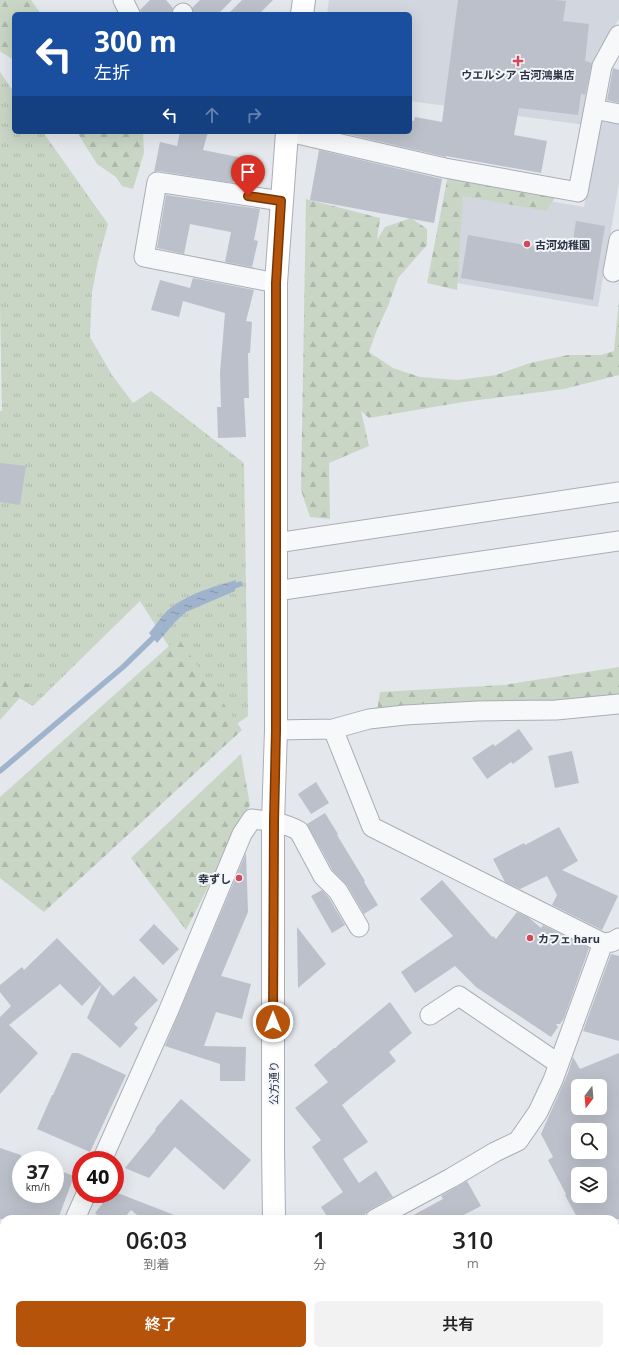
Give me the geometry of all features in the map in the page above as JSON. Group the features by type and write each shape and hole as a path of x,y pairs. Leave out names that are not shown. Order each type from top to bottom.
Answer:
{"main road":[{"path":"302,12 304,0"},
{"name":"公方通り","path":"274,1215 276,283 281,201 288,134"}],"street":[{"path":"122,0 129,12"},
{"path":"297,134 445,168 578,192 602,66 619,35"},
{"path":"594,109 619,114"},
{"path":"276,283 144,257 157,182 281,201"},
{"path":"613,272 619,240"},
{"path":"276,543 619,492"},
{"path":"276,591 619,541"},
{"path":"276,730 333,729 369,719 405,715 478,711 556,710 619,704"},
{"path":"333,729 372,827 611,941 553,1080 538,1112 518,1141 495,1152 451,1178 382,1215"},
{"path":"106,1151 168,1012 242,834 252,819 274,822 299,830 323,876 338,891 359,927"},
{"path":"430,1016 459,996 559,1064"},
{"path":"77,1215 82,1203"}],"shaded area":[{"name":"ウエルシア 古河鴻巣店","path":"329,0 619,0 619,19 597,53 585,125 412,101 412,12 327,12"},
{"name":"古河幼稚園","path":"598,121 619,124 619,183 598,307 439,280 455,185 584,207"}],"green space":[{"path":"0,0 31,0 40,12 12,12 12,59 0,50"},
{"path":"0,72 12,89 12,134 44,134 108,224 98,261 92,292 90,337 112,375 133,403 151,391 244,463 248,716 224,733 140,601 33,706 0,687 0,411 2,411 0,305"},
{"path":"78,134 143,134 144,153 133,189 122,186 116,177 97,164"},
{"path":"448,175 557,195 546,211 463,196 457,290 427,283"},
{"path":"306,199 380,218 377,240 385,227 411,218 427,229 427,245 398,278 369,352 393,368 420,377 458,380 496,375 530,363 568,355 601,355 614,351 619,299 619,375 564,389 463,402 369,418 361,411 369,446 329,463 330,519 310,517 301,490"},
{"path":"178,638 242,730 44,912 0,878 0,797"},
{"path":"619,667 619,698 377,711 380,692 503,685"},
{"path":"0,675 31,685 0,720"},
{"path":"241,754 250,805 186,930 131,858"}],"water":[{"path":"236,580 235,591 186,612 157,643 149,633 162,616 174,605 200,592"}],"building":[{"path":"150,0 166,0 173,8 172,12 140,12 140,10"},
{"path":"200,0 232,0 220,12 193,12 192,8"},
{"path":"242,0 273,0 261,12 230,12"},
{"name":"ウエルシア 古河鴻巣店","path":"458,0 566,1 563,21 589,24 585,61 592,63 585,95 581,94 578,115 519,108 514,135 547,141 541,173 446,157 347,134 412,134 412,120 414,121 415,117 442,122"},
{"path":"613,68 619,70 619,103 607,100"},
{"path":"180,134 207,134 203,150 238,157 233,183 159,171 154,172 160,142 177,146"},
{"path":"319,150 442,179 434,223 310,200"},
{"path":"166,195 260,209 254,240 258,241 252,267 225,262 231,232 190,224 184,254 157,248"},
{"path":"576,221 605,226 593,300 461,278 468,235 558,251 560,238 573,240"},
{"path":"193,278 254,290 246,321 252,322 250,353 248,353 249,398 244,398 246,437 218,438 217,407 221,407 220,373 225,313 183,301 179,317 151,310 160,280 190,288"},
{"path":"0,463 26,466 20,505 0,502"},
{"path":"519,729 533,749 513,764 511,762 487,779 472,758 493,744 495,746"},
{"path":"572,751 579,783 555,788 548,756"},
{"path":"316,782 329,803 311,814 298,794"},
{"path":"325,813 378,905 364,914 347,885 333,871 307,824"},
{"path":"559,827 578,861 562,870 618,896 602,930 552,905 557,895 547,876 520,889 505,882 493,859 524,843 525,845"},
{"path":"246,853 248,912 221,976 251,984 242,1019 216,1012 204,1046 246,1047 245,1081 220,1081 220,1064 165,1046"},
{"path":"442,880 492,937 493,936 496,939 517,912 528,917 541,928 543,925 589,948 564,1018 560,1024 556,1024 558,1027 551,1037 476,987 455,966 415,993 401,972 453,936 420,899"},
{"path":"322,890 329,898 345,925 332,933 311,896"},
{"path":"154,924 179,949 163,965 139,940"},
{"path":"297,927 326,964 298,988"},
{"path":"57,938 102,984 82,1006 60,984 9,1025 38,1053 0,1094 0,1017 11,1006 0,992 0,985 22,967 24,970"},
{"path":"611,954 619,956 619,1041 583,1031"},
{"path":"134,976 158,1000 134,1024 138,1028 120,1048 87,1018 102,984 113,996"},
{"path":"390,1002 412,1033 389,1052 396,1061 342,1105 368,1142 343,1159 359,1183 376,1171 393,1197 369,1210 365,1215 326,1215 321,1207 343,1192 312,1147 321,1140 295,1108 328,1082 314,1065"},
{"path":"72,1053 78,1053 126,1075 90,1151 37,1129"},
{"path":"619,1053 619,1215 576,1215 548,1160 553,1157 541,1134 568,1073 573,1057 580,1069"},
{"path":"181,1099 251,1160 224,1190 175,1147 149,1178 125,1168 156,1130 155,1129"},
{"path":"0,1148 12,1152 12,1203 64,1203 59,1215 0,1215"},
{"path":"64,1172 72,1175 72,1181 64,1203"},
{"path":"467,1181 481,1206 464,1215 414,1215 443,1199 441,1196"},
{"path":"124,1195 174,1215 137,1215 131,1210 127,1215 97,1215 95,1213 103,1203 124,1203"}],"waterway":[{"path":"229,588 240,584"},
{"path":"0,771 123,667 158,633"}],"place":[{"name":"ウエルシア 古河鴻巣店","path":"518,61"},
{"name":"古河幼稚園","path":"527,244"},
{"name":"幸ずし","path":"239,878"},
{"name":"カフェ haru","path":"530,938"}],"route":[{"path":"248,196 281,201 276,283 276,730 273,1022"}]}
